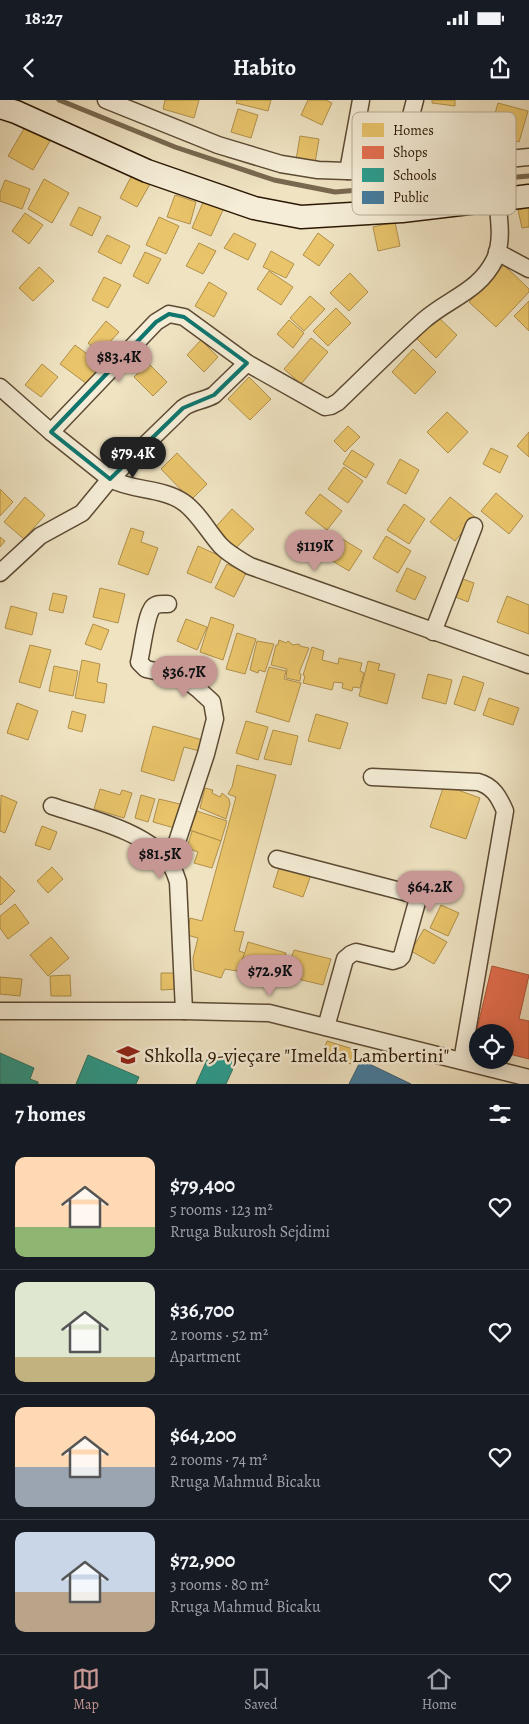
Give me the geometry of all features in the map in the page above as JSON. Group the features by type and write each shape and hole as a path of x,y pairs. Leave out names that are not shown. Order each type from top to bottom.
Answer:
{"main road":[{"path":"12,106 147,170 254,208 301,217 352,214"},
{"path":"516,197 529,196"}],"street":[{"path":"106,100 218,145 281,164 318,170 352,171"},
{"path":"348,171 352,149"},
{"path":"516,158 529,157"},
{"path":"51,432 156,322 169,314 184,317 247,363 325,406 331,406 338,402 425,319 473,288 487,272 497,252 501,234 499,215"},
{"path":"497,252 529,269"},
{"path":"0,573 40,536 82,513 110,479 183,408 188,404 208,399 214,395 247,363"},
{"path":"0,387 51,432 110,479 120,484 173,496 185,503 232,556 250,566 529,665"},
{"path":"433,632 474,526"},
{"path":"168,604 159,604 154,607 149,615 139,662 146,669 182,678 199,690 212,702 215,719 206,754 170,863"},
{"path":"372,777 478,782 488,785 499,798 505,811 462,1061"},
{"path":"52,806 138,836 155,848 170,863 178,882 184,1011"},
{"path":"277,859 412,894 416,897 402,956 398,960 393,961 356,952 345,959 326,1027"},
{"path":"0,1012 184,1011 269,1013 529,1078"}],"highlighted area":[{"path":"169,314 184,317 247,363 214,395 183,408 110,479 51,432 156,322"}],"building: Homes":[{"path":"165,100 199,100 194,118 163,109"},
{"path":"237,100 271,100 268,111 236,103"},
{"path":"308,100 326,100 332,103 322,125 301,115"},
{"path":"432,100 455,100 455,106 432,103"},
{"path":"498,103 528,111 519,142 516,141 516,112 495,112"},
{"path":"238,109 258,115 251,138 231,132"},
{"path":"25,127 50,141 33,170 8,156"},
{"path":"300,136 319,139 315,163 296,160"},
{"path":"132,175 150,184 137,207 120,198"},
{"path":"44,179 69,193 52,223 28,209"},
{"path":"5,180 30,189 22,209 0,201 0,193"},
{"path":"175,195 196,202 190,224 167,217"},
{"path":"204,200 224,208 211,236 192,228"},
{"path":"79,207 101,217 92,236 70,225"},
{"path":"529,207 529,227 522,228 518,210"},
{"path":"25,213 43,225 29,244 12,231"},
{"path":"159,217 179,226 166,254 146,245"},
{"path":"395,222 400,246 378,251 373,227"},
{"path":"234,233 256,244 248,260 224,248"},
{"path":"318,233 334,245 319,266 303,255"},
{"path":"107,235 130,246 121,264 98,252"},
{"path":"199,243 216,251 203,274 186,266"},
{"path":"271,251 294,264 286,278 263,267"},
{"path":"145,252 161,259 148,284 133,276"},
{"path":"504,265 529,289 529,292 496,327 469,302"},
{"path":"39,267 54,281 33,301 19,288"},
{"path":"269,271 293,287 281,305 257,289"},
{"path":"350,273 368,292 349,311 330,293"},
{"path":"104,277 121,285 108,308 92,300"},
{"path":"209,282 227,293 214,317 195,306"},
{"path":"310,296 325,309 304,331 290,318"},
{"path":"529,301 529,331 514,316"},
{"path":"336,308 351,323 328,346 313,331"},
{"path":"438,317 457,335 436,358 417,339"},
{"path":"289,320 304,333 293,348 277,334"},
{"path":"106,321 119,332 110,342 116,347 106,359 88,343"},
{"path":"311,338 328,352 301,384 284,369"},
{"path":"201,340 218,357 204,372 187,355"},
{"path":"75,345 105,367 91,387 60,364"},
{"path":"413,349 436,372 415,394 392,372"},
{"path":"148,363 167,382 153,396 134,377"},
{"path":"42,364 58,377 41,397 25,385"},
{"path":"249,377 271,399 250,420 228,399"},
{"path":"447,412 468,432 448,453 427,432"},
{"path":"348,426 360,437 345,452 334,441"},
{"path":"529,432 529,457 517,446"},
{"path":"491,448 508,456 500,473 483,464"},
{"path":"352,450 374,464 366,478 343,464"},
{"path":"177,453 207,484 191,500 161,469"},
{"path":"400,459 419,470 406,494 387,483"},
{"path":"344,467 363,481 348,503 328,489"},
{"path":"0,489 13,502 0,516"},
{"path":"496,493 523,516 509,534 481,511"},
{"path":"320,494 342,511 327,530 305,513"},
{"path":"25,497 45,515 24,539 4,522"},
{"path":"450,497 475,517 455,541 430,522"},
{"path":"404,504 425,519 409,544 387,530"},
{"path":"232,509 254,529 233,551 212,531"},
{"path":"131,528 144,532 141,542 158,548 148,575 118,564"},
{"path":"331,532 362,551 349,571 319,553"},
{"path":"386,536 411,551 398,573 373,558"},
{"path":"0,537 5,541 0,547"},
{"path":"198,546 222,557 211,583 187,573"},
{"path":"227,564 246,573 234,597 215,588"},
{"path":"407,568 426,577 415,600 396,591"},
{"path":"460,578 474,583 468,602 453,596"},
{"path":"100,588 125,594 118,623 93,617"},
{"path":"53,593 67,596 63,613 49,610"},
{"path":"507,596 529,605 529,634 497,622"},
{"path":"11,606 37,613 32,635 5,628"},
{"path":"211,617 234,625 223,660 200,652"},
{"path":"186,619 207,627 197,650 177,641"},
{"path":"93,624 109,630 101,650 85,644"},
{"path":"237,633 256,639 245,674 226,669"},
{"path":"279,640 309,648 299,673 301,674 300,681 286,678 287,669 271,665"},
{"path":"257,641 274,644 265,672 259,670 258,673 250,670"},
{"path":"30,645 51,650 40,688 19,682"},
{"path":"312,647 324,651 322,660 338,664 339,658 362,663 360,671 364,673 360,688 353,687 352,691 342,688 343,683 334,682 332,690 303,683 305,676 303,675"},
{"path":"82,660 100,664 97,682 107,684 104,703 75,698"},
{"path":"368,661 380,664 378,670 395,674 387,704 359,696"},
{"path":"54,666 78,671 73,696 49,691"},
{"path":"269,667 286,671 284,679 301,683 289,722 256,712"},
{"path":"428,674 452,680 446,704 422,698"},
{"path":"463,676 484,683 475,711 454,704"},
{"path":"489,698 519,708 513,725 483,715"},
{"path":"17,703 38,711 28,740 7,733"},
{"path":"72,711 86,715 82,732 68,728"},
{"path":"316,714 348,723 340,749 308,741"},
{"path":"246,721 268,727 258,760 236,753"},
{"path":"153,726 206,741 203,752 184,747 174,781 141,771"},
{"path":"273,730 298,736 291,765 264,759"},
{"path":"237,765 276,775 234,931 244,932 239,951 245,953 237,971 225,969 221,978 194,970 193,958 198,938 187,935 190,918 202,921 236,797 228,794 232,787"},
{"path":"444,785 480,798 466,839 430,827"},
{"path":"205,788 213,790 212,793 220,797 222,793 229,799 230,804 226,819 200,808"},
{"path":"100,789 120,795 122,790 132,793 124,818 94,809"},
{"path":"1,795 17,802 5,833 0,831"},
{"path":"141,795 155,799 148,822 135,818"},
{"path":"159,799 184,805 178,829 153,822"},
{"path":"197,811 227,821 221,841 190,830"},
{"path":"42,826 57,832 50,850 35,845"},
{"path":"192,831 221,841 212,868 194,863 198,852 187,848"},
{"path":"280,865 311,875 303,897 273,887"},
{"path":"52,867 63,879 48,893 37,881"},
{"path":"0,876 15,891 1,905 0,904"},
{"path":"15,904 29,923 8,939 0,928 0,916"},
{"path":"441,905 459,913 448,936 430,928"},
{"path":"424,929 447,942 434,964 411,951"},
{"path":"51,937 69,958 48,976 30,955"},
{"path":"248,942 286,953 279,976 241,965"},
{"path":"294,950 331,959 323,985 285,976"},
{"path":"161,973 179,973 179,989 161,990"},
{"path":"70,975 71,996 51,996 50,976"},
{"path":"0,977 22,979 20,996 0,994"},
{"path":"327,1041 356,1050 352,1064 322,1055"}],"building: Shops":[{"path":"492,966 529,975 519,1019 529,1021 529,1059 514,1055 514,1024 478,1024"}],"building: Schools":[{"path":"211,1051 236,1062 226,1084 196,1084"},
{"path":"0,1053 34,1068 30,1079 38,1082 38,1084 0,1084"},
{"path":"88,1055 139,1077 136,1084 76,1084"}],"building: Public":[{"path":"361,1060 411,1084 349,1084"}],"waterway":[{"path":"59,100 175,147 274,180 335,192 352,191"},
{"path":"516,177 529,176"}],"place":[{"name":"Shkolla 9-vjeçare \"Imelda Lambertini\"","path":"128,1055"}]}
